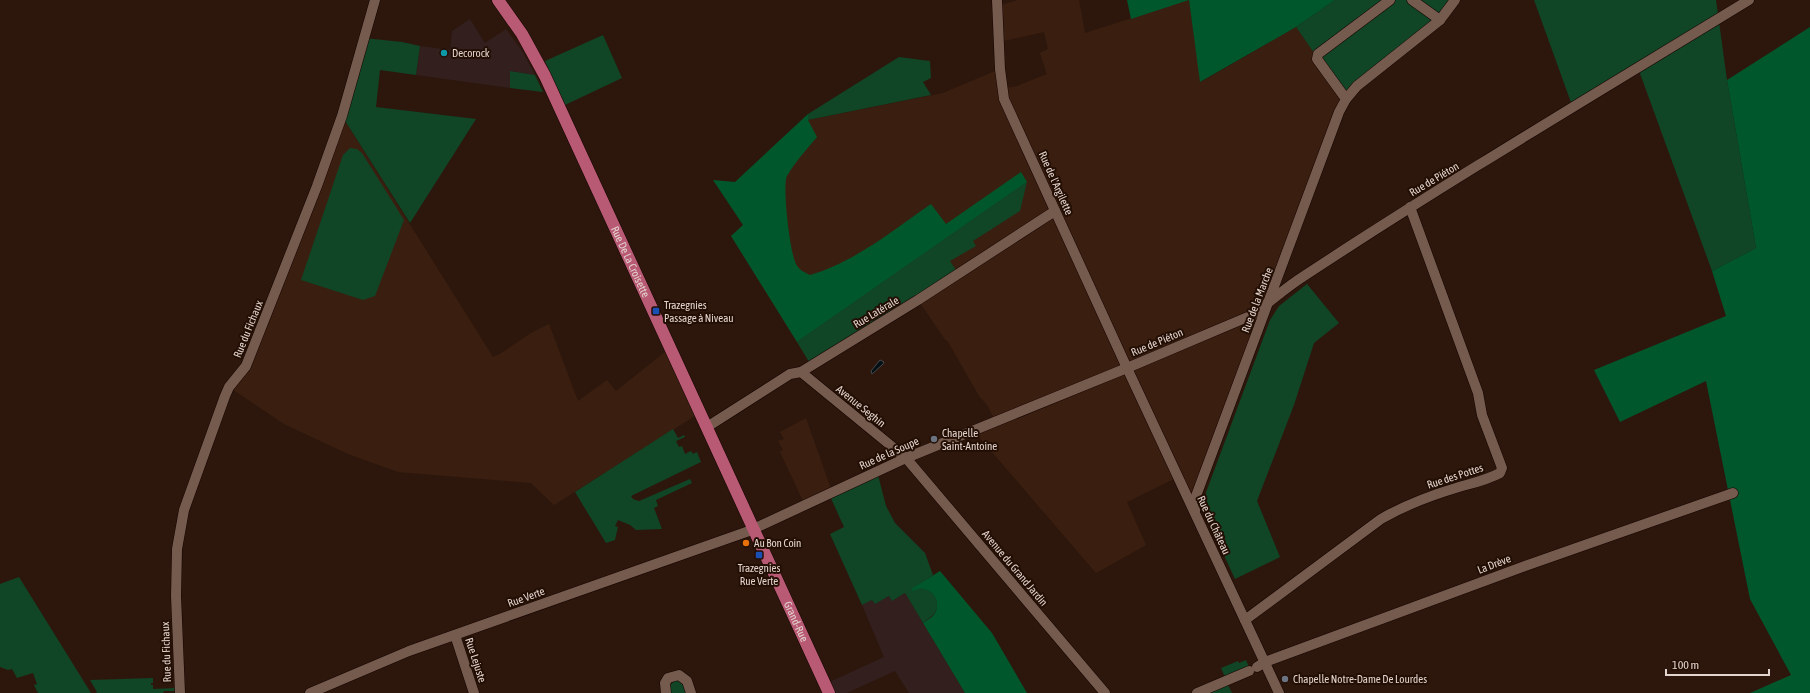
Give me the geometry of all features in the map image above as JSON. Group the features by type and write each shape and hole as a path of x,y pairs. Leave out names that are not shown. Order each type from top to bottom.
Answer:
{"main road":[{"name":"Rue De La Croisette","path":"498,0 522,34 545,76 753,529"},
{"name":"Grand-Rue","path":"753,529 829,693"}],"street":[{"name":"Rue du Fichaux","path":"180,693 176,596 177,549 184,510 225,396 229,388 246,366 317,186 342,116 375,0"},
{"name":"Rue de l'Argilette","path":"997,0 1000,69 1004,99 1127,368"},
{"path":"1346,99 1317,59 1318,54 1390,0"},
{"path":"1412,0 1440,20"},
{"name":"Rue de la Marche","path":"1195,512 1196,496 1339,112 1346,99 1357,86 1440,20 1455,0"},
{"name":"Rue de Piéton","path":"1127,368 1250,316 1268,304 1301,277 1410,207 1749,0"},
{"name":"Rue des Pottes","path":"1245,620 1295,581 1391,513 1424,499 1489,479 1500,473 1502,468 1482,415 1478,393 1410,207"},
{"name":"Rue Latérale","path":"707,427 790,374 801,372 918,300 1055,211"},
{"name":"Rue du Château","path":"1127,368 1245,620 1257,667 1279,693"},
{"name":"Rue de la Soupe","path":"753,529 906,458 1127,368"},
{"name":"Avenue Seghin","path":"801,372 906,458"},
{"name":"Avenue du Grand Jardin","path":"906,458 1105,693"},
{"name":"La Drève","path":"1196,693 1257,667 1525,566 1733,493"},
{"name":"Rue Verte","path":"310,693 409,651 753,529"},
{"name":"Rue Lejuste","path":"455,635 474,693"},
{"path":"666,693 665,683 668,678 679,675 687,681 692,693"}],"shaded area":[{"path":"1018,0 1079,0 1085,33 1189,0 1201,82 1296,27 1346,99 1195,512 1178,477 1127,502 1146,545 1096,573 973,430 995,421 988,406 979,396 947,340 946,341 918,300 811,365 731,236 743,225 808,120 943,93 1000,69 1002,89 1017,86 1047,74 1040,53 1048,49 1044,32 999,42 998,6"},
{"path":"470,19 485,43 506,29 523,52 535,75 511,71 510,88 416,75 420,46 450,50 452,31"},
{"path":"342,116 493,357 500,354 531,333 549,324 578,401 607,380 616,391 670,348 701,412 554,505 531,483 398,472 348,454 284,424 229,387 235,381"},
{"path":"880,360 884,362 883,364 872,374 871,371"},
{"path":"806,418 832,492 805,505 780,452 783,450 778,441 784,439 780,432"},
{"path":"905,593 965,693 909,693 895,671 847,693 829,693 825,684 884,657 862,605 872,600 875,604 889,596 893,600"}],"green space":[{"path":"1127,0 1189,0 1131,19"},
{"path":"1189,0 1335,0 1296,27 1200,82"},
{"path":"1335,0 1455,0 1346,99 1296,27"},
{"path":"1534,0 1716,0 1727,80 1756,248 1712,271 1638,68 1573,108"},
{"path":"1810,27 1810,693 1750,693 1791,675 1750,599 1706,381 1620,422 1594,370 1726,316 1712,271 1756,248 1727,80"},
{"path":"603,35 622,78 565,105 545,61"},
{"path":"364,38 402,42 420,46 416,75 380,70 376,107 476,119 410,223 342,116"},
{"path":"899,57 930,61 931,78 923,82 931,95 808,120 808,114"},
{"path":"510,71 535,75 543,92 510,88"},
{"path":"808,114 808,120 817,137 797,161 787,176 785,192 791,247 796,264 802,271 810,275 843,262 858,254 931,204 946,224 1021,172 1027,182 797,342 731,236 743,225 713,180 735,182"},
{"path":"350,148 357,149 362,153 404,220 375,296 363,300 301,280 343,155"},
{"path":"1027,182 1020,211 973,241 976,246 950,261 958,273 811,365 797,342"},
{"path":"1307,284 1339,323 1314,343 1294,405 1257,501 1280,557 1235,579 1204,511 1205,495 1270,320 1279,306"},
{"path":"673,429 678,438 684,435 685,437 676,441 679,447 682,446 685,454 691,451 693,454 697,452 701,462 631,496 633,499 639,501 690,479 692,483 656,500 658,506 654,508 662,529 636,530 630,525 618,520 615,526 618,527 615,540 606,543 575,492"},
{"path":"877,471 886,506 895,523 925,553 933,575 912,589 925,589 932,593 936,600 936,611 923,623 905,593 892,601 889,596 875,604 872,600 862,605 830,534 844,527 829,494"},
{"path":"940,571 992,633 1027,693 965,693 923,623 935,613 937,602 935,597 928,590 918,589 913,591 911,589"},
{"path":"19,577 91,693 38,693 34,685 37,684 33,673 17,678 12,669 8,670 0,667 0,584"},
{"path":"1246,660 1249,667 1225,677 1221,668 1238,661 1239,663"},
{"path":"153,678 153,683 151,683 151,685 153,685 153,689 175,688 175,691 164,691 163,693 96,693 97,692 90,680"},
{"path":"676,680 681,681 689,693 670,693 671,684"},
{"path":"1227,683 1232,693 1203,693"}],"place":[{"name":"Decorock","path":"444,53"},
{"name":"Trazegnies Passage à Niveau","path":"656,311"},
{"name":"Chapelle Saint-Antoine","path":"934,439"},
{"name":"Au Bon Coin","path":"746,543"},
{"name":"Trazegnies Rue Verte","path":"759,555"},
{"name":"Chapelle Notre-Dame De Lourdes","path":"1285,679"}]}
